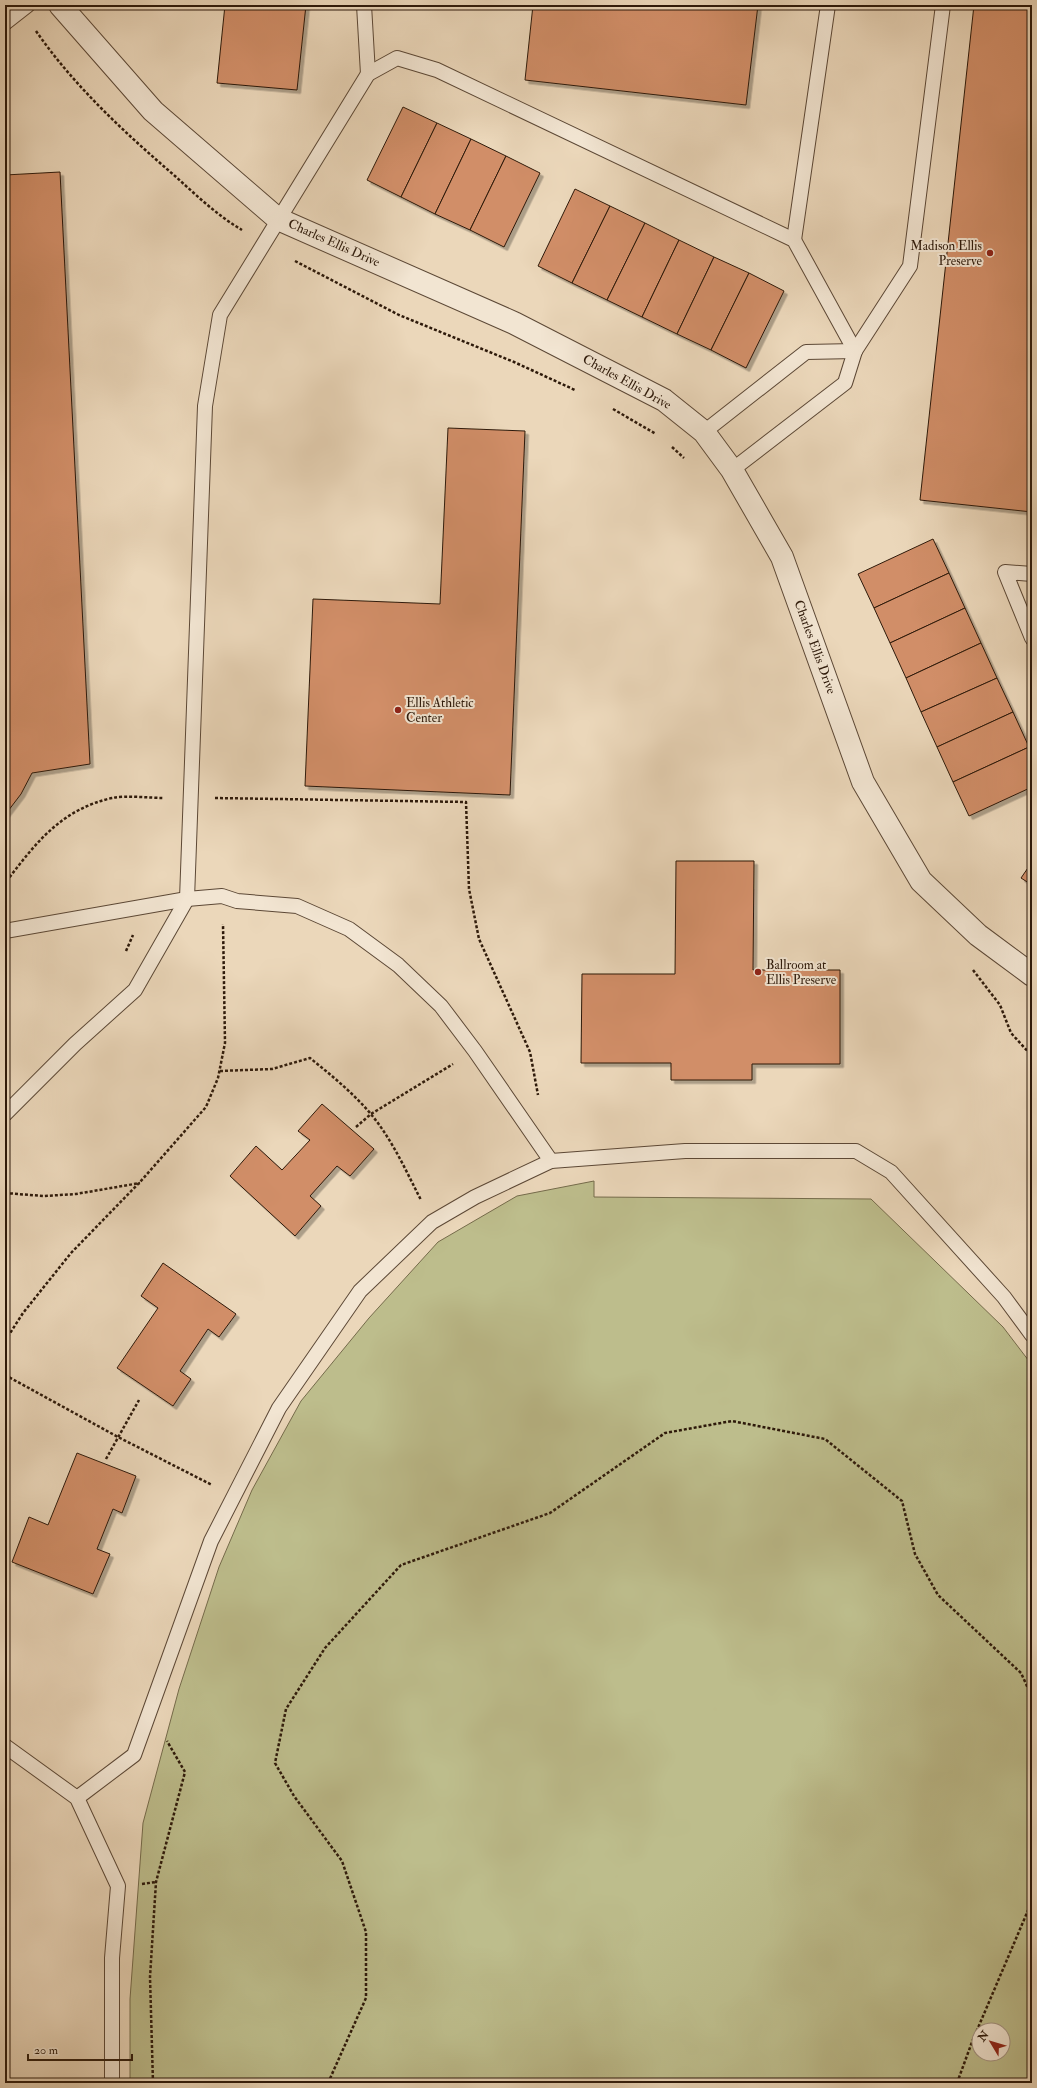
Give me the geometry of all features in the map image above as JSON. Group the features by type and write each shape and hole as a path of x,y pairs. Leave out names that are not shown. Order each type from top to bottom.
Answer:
{"street":[{"name":"Charles Ellis Drive","path":"60,5 153,111 278,219 514,323 664,400 704,432 732,470 782,557 863,782 921,881 978,935 1032,975"}],"lane":[{"path":"364,5 368,74"},
{"path":"794,240 828,5"},
{"path":"732,470 845,383 855,351 910,266 943,5"},
{"path":"5,22 25,7"},
{"path":"5,1114 75,1044 135,990 187,899 205,406 220,315 368,74 396,58 436,70 794,240 855,351"},
{"path":"704,432 806,352 855,351"},
{"path":"1032,574 1006,572 1032,638"},
{"path":"5,931 187,899 222,896 236,901 297,906 349,929 398,965 442,1006 551,1161"},
{"path":"77,1798 134,1755 211,1541 279,1408 360,1291 432,1222 475,1197 551,1161 685,1151 856,1151 891,1172 1004,1297 1032,1335"},
{"path":"5,1746 77,1798 118,1886 112,1958 112,2083"}],"path":[{"path":"25,7 54,58 133,139 195,194 240,229 265,241 303,266 399,315 514,362 578,392"},
{"path":"606,406 660,436"},
{"path":"670,445 686,460"},
{"path":"5,879 9,878 38,840 71,813 113,798 466,802 469,889 479,939 530,1052 539,1098"},
{"path":"5,1341 23,1313 71,1253 140,1182 206,1107 220,1071 225,1043 222,896"},
{"path":"973,969 1000,1005 1012,1032 1032,1056"},
{"path":"356,1127 371,1114 475,1051"},
{"path":"220,1071 272,1069 310,1058 342,1083 371,1114 395,1149 432,1222"},
{"path":"5,1193 44,1196 76,1194 140,1182"},
{"path":"5,1375 118,1437 234,1496"},
{"path":"106,1459 139,1400"},
{"path":"328,2083 366,1998 366,1932 342,1861 294,1796 275,1763 286,1709 294,1696 325,1648 401,1565 550,1513 665,1433 732,1421 825,1439 902,1501 915,1554 938,1595 1021,1673 1032,1696"},
{"path":"150,1711 185,1772 156,1882 150,1977 153,2083"},
{"path":"957,2083 972,2042 1032,1901"}],"green space":[{"path":"594,1181 594,1197 871,1199 1003,1327 1032,1365 1032,2083 130,2083 130,1999 143,1823 179,1689 219,1567 252,1490 301,1401 369,1318 438,1242 517,1196"}],"building":[{"path":"225,5 306,5 297,90 217,83"},
{"path":"533,5 758,5 746,105 525,80"},
{"name":"Madison Ellis Preserve","path":"974,5 1032,5 1032,512 920,500"},
{"path":"403,107 437,123 401,197 367,180"},
{"path":"437,123 471,139 435,214 401,197"},
{"path":"471,139 506,156 470,230 435,214"},
{"path":"506,156 540,173 504,247 470,230"},
{"path":"60,172 90,764 32,773 21,794 5,815 5,175"},
{"path":"575,189 610,206 572,283 538,266"},
{"path":"610,206 645,223 607,300 572,283"},
{"path":"645,223 679,240 642,317 607,300"},
{"path":"679,240 714,257 677,334 642,317"},
{"path":"714,257 749,273 711,350 677,334"},
{"path":"749,273 784,291 746,368 711,350"},
{"path":"448,428 525,431 510,795 305,786 313,599 440,604"},
{"path":"933,539 949,573 874,608 858,574"},
{"path":"949,573 965,608 890,643 874,608"},
{"path":"965,608 981,643 906,678 890,643"},
{"path":"981,643 997,678 921,712 906,678"},
{"path":"997,678 1013,712 937,747 921,712"},
{"path":"1013,712 1029,747 953,782 937,747"},
{"path":"1029,747 1032,753 1032,787 969,816 953,782"},
{"name":"Ballroom at Ellis Preserve","path":"676,861 754,861 753,970 840,970 840,1064 752,1064 752,1080 671,1080 671,1063 581,1063 582,974 675,974"},
{"path":"1032,862 1032,885 1021,878"},
{"path":"322,1104 374,1149 350,1176 337,1166 310,1196 321,1206 295,1236 230,1176 256,1146 282,1170 310,1140 298,1131"},
{"path":"163,1263 236,1314 219,1337 208,1329 180,1371 191,1379 173,1406 117,1368 158,1308 141,1296"},
{"path":"77,1453 136,1476 122,1513 113,1509 97,1549 110,1554 93,1594 12,1562 29,1517 48,1525"}],"place":[{"name":"Madison Ellis Preserve","path":"990,253"},
{"name":"Ellis Athletic Center","path":"398,710"},
{"name":"Ballroom at Ellis Preserve","path":"758,972"}]}
